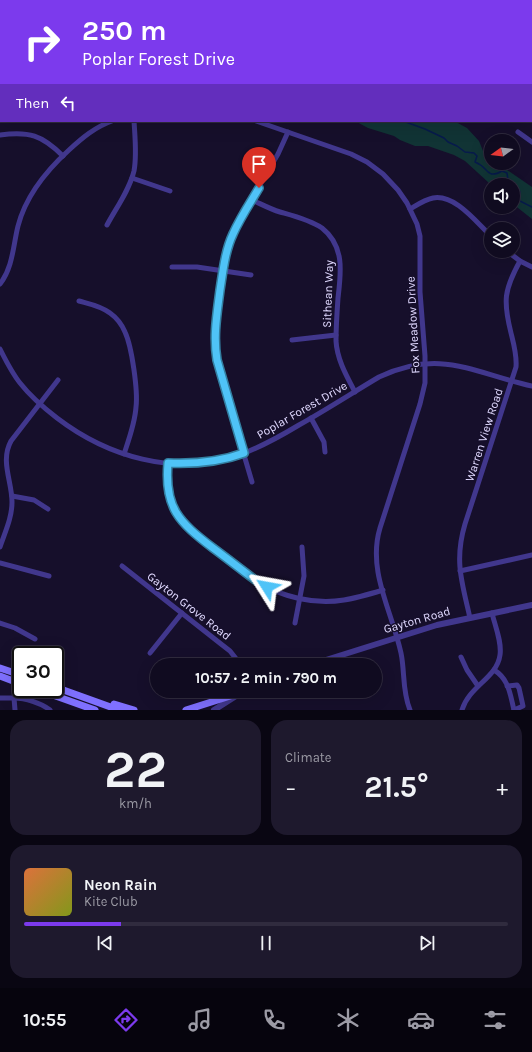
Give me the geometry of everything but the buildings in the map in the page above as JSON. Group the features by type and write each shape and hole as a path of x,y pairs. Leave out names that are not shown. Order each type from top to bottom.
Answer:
{"main road":[{"path":"0,668 12,672"},
{"path":"0,676 12,681"},
{"path":"64,690 119,710"},
{"path":"61,698 95,710"},
{"path":"85,698 134,710"},
{"path":"186,710 224,698"}],"street":[{"path":"0,284 9,267 18,225 24,206 38,183 63,156 88,133 110,122"},
{"path":"107,225 132,178 136,154 134,122"},
{"name":"Fox Meadow Drive","path":"259,122 351,154 367,162 390,181 410,209 417,224 420,236 420,292 425,382 422,398 378,534 376,559 382,590 397,637 402,660 404,688 410,710"},
{"path":"252,482 218,367 215,352 215,326 223,271 227,251 233,234 278,154 288,132"},
{"path":"518,132 532,142"},
{"path":"0,134 20,133 36,136 46,141 63,156"},
{"path":"132,178 170,191"},
{"path":"410,209 431,199 444,198 457,204 484,229"},
{"name":"Sithean Way","path":"252,200 267,208 317,225 332,239 338,249 341,261 336,335 338,353 346,377 354,392"},
{"path":"516,258 532,266"},
{"name":"Warren View Road","path":"470,618 460,571 459,553 462,534 516,367 516,354 506,316 506,298 509,282 520,261"},
{"path":"172,267 197,267 251,275"},
{"path":"79,301 100,307 110,313 121,324 127,337 137,402 135,418 124,454"},
{"path":"292,340 336,335"},
{"name":"Poplar Forest Drive","path":"1,352 20,383 40,404 79,434 102,446 124,454 140,459 168,463 200,462 228,458 244,453 274,440 354,392 389,373 410,366 440,363 457,365 532,386"},
{"path":"0,547 10,520 11,513 12,496 6,460 8,448 11,441 58,380"},
{"path":"311,418 324,442 325,452"},
{"path":"168,463 167,484 170,500 177,515 186,526 258,582 277,592 316,602 334,602 351,599 382,590"},
{"path":"12,496 34,500 48,509"},
{"path":"296,623 304,576 302,547"},
{"path":"460,571 532,555"},
{"path":"0,563 49,576"},
{"name":"Gayton Grove Road","path":"122,566 230,651 236,658"},
{"name":"Gayton Road","path":"332,658 437,625 532,605"},
{"path":"150,653 182,613"},
{"path":"462,710 469,695 494,670 500,656 499,643 492,613"},
{"path":"0,623 15,628 35,639"},
{"path":"461,657 467,670 478,686"},
{"path":"494,670 506,680 507,686 514,710 523,706 518,686 515,684 507,686"},
{"path":"0,698 12,698"},
{"path":"15,710 14,698 37,703 50,710"},
{"path":"214,710 232,698"}],"green space":[{"path":"357,122 456,122 467,128 479,141 484,152 484,170 507,170 519,178 484,178 465,161 454,155 428,146 415,146 394,136 368,128"},
{"path":"520,179 532,187 532,219 520,210"}],"waterway":[{"path":"406,122 444,138 465,152 474,153 477,156 475,162 480,164 490,173 493,174 502,171 507,173 508,178"},
{"path":"520,201 532,207"}],"route":[{"path":"259,188 235,228 228,245 215,326 215,345 218,367 244,453 219,460 193,463 168,463 167,484 173,508 186,526 258,582 267,587"}]}
